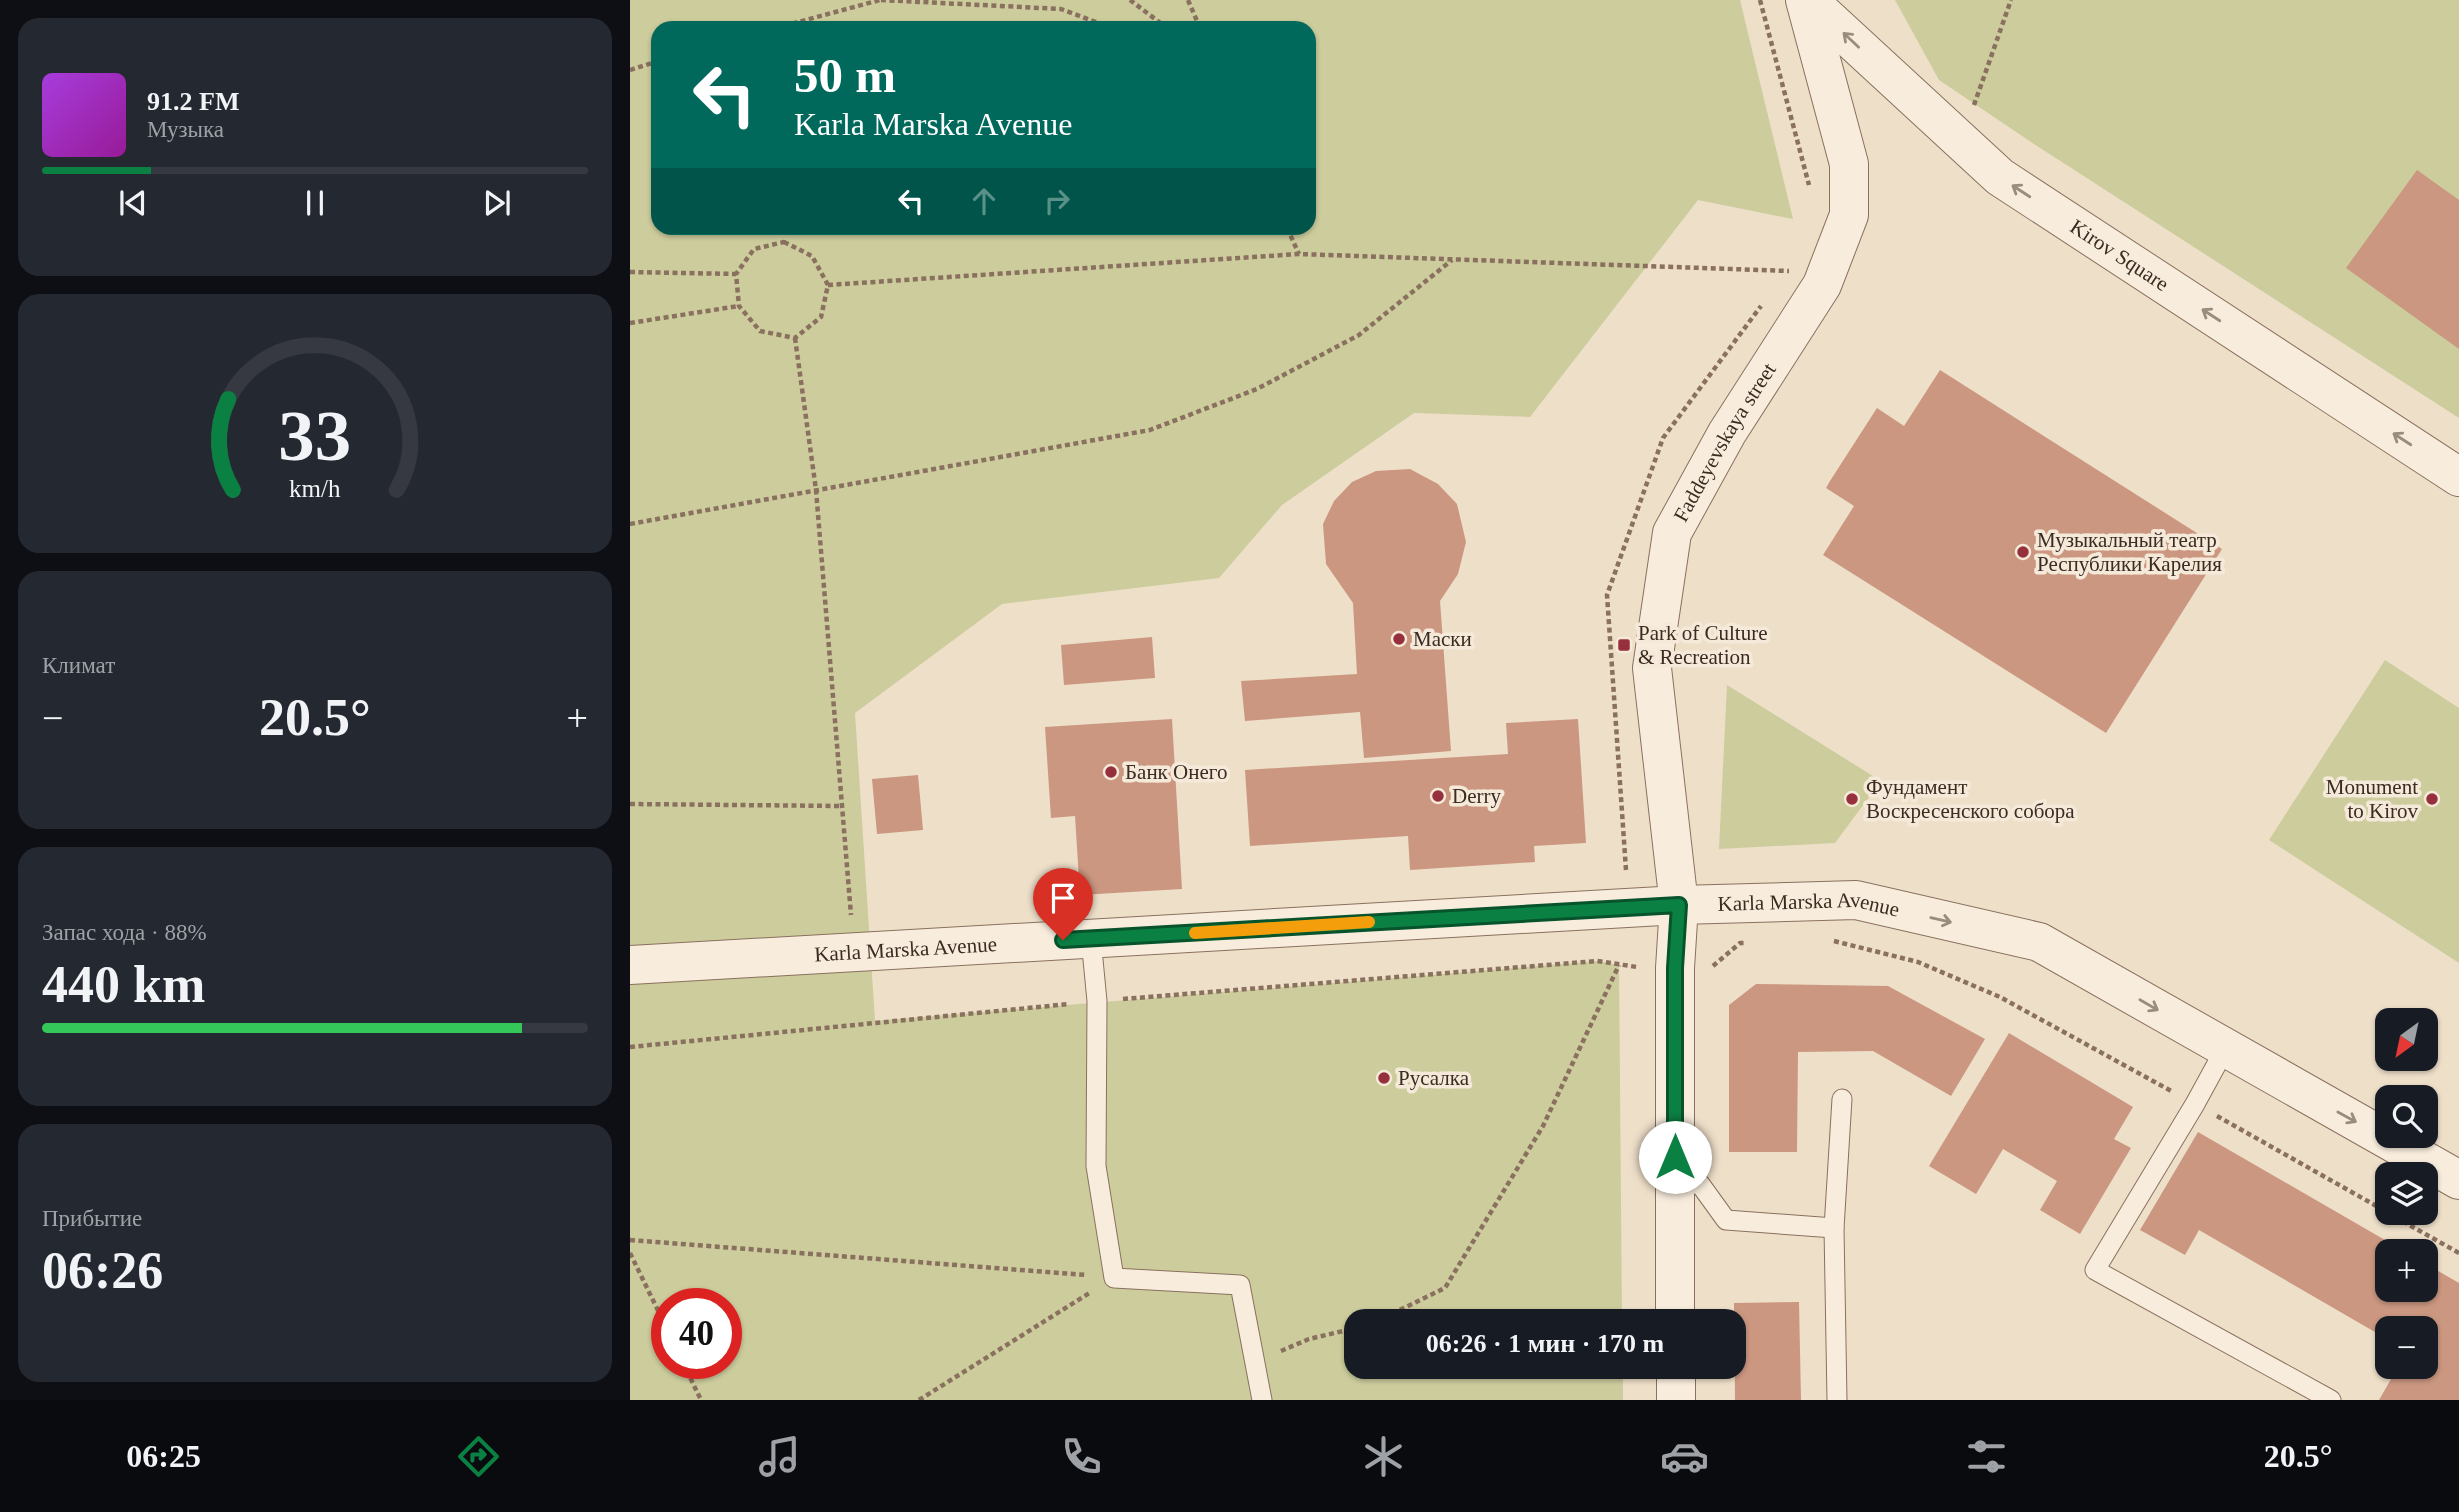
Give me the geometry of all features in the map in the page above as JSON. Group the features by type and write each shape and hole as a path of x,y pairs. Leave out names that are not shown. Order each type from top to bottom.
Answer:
{"street":[{"name":"Faddeyevskaya street","path":"1675,1309 1675,968 1679,905 1652,668 1672,533 1727,433 1822,285 1849,215 1849,164 1806,0"},
{"name":"Kirov Square","path":"1806,0 2000,177 2459,477"},
{"name":"Karla Marska Avenue","path":"630,965 1679,905 1856,900 2039,942 2459,1180"},
{"path":"1676,1379 1676,1400"}],"lane":[{"path":"1091,939 1097,1002 1096,1166 1114,1278 1240,1286 1262,1400"},
{"path":"2225,1049 2095,1270 2331,1400"},
{"path":"1837,1400 1834,1228 1842,1099"},
{"path":"1675,1184 1700,1184 1727,1220 1834,1228"}],"path":[{"path":"802,21 881,0 1061,9 1093,21"},
{"path":"1130,0 1158,21"},
{"path":"1188,0 1197,21"},
{"path":"1970,113 2011,0"},
{"path":"630,70 651,63"},
{"path":"1290,235 1299,254"},
{"path":"785,242 812,256 828,285 821,317 795,338 760,331 739,306 736,274 754,249 785,242"},
{"path":"828,285 1299,254 1787,270 1822,285"},
{"path":"630,524 1150,430 1257,389 1359,335 1453,260"},
{"path":"630,272 736,274"},
{"path":"630,323 739,306"},
{"path":"795,338 816,490 850,916"},
{"path":"630,804 841,806"},
{"path":"1824,941 1837,940 1918,962 2000,997 2375,1205"},
{"path":"1712,968 1740,943 1754,943"},
{"path":"1314,984 1597,961 1619,965 1543,1126 1445,1289 1402,1309"},
{"path":"630,1046 874,1021"},
{"path":"2411,1225 2459,1253"},
{"path":"630,1240 1114,1278"},
{"path":"630,1253 651,1296"},
{"path":"919,1400 1114,1278"},
{"path":"1274,1353 1309,1339 1344,1331"},
{"path":"691,1379 701,1400"}],"green space":[{"path":"630,0 1740,0 1793,219 1698,200 1530,417 1414,413 1282,505 1219,578 1002,604 855,713 875,1021 1597,961 1619,965 1622,1309 1344,1309 1344,1379 1623,1379 1623,1400 630,1400"},
{"path":"1895,0 2459,0 2459,418 1939,80"},
{"path":"2385,660 2459,708 2459,963 2269,840"},
{"path":"1727,685 1881,781 1835,843 1719,849"}],"building":[{"path":"2417,170 2459,200 2459,349 2346,268"},
{"name":"Музыкальный театр Республики Карелия","path":"1940,370 2222,549 2106,733 1823,555 1854,506 1826,488 1830,481 1877,408 1904,426"},
{"name":"Маски","path":"1410,469 1438,484 1457,504 1466,542 1458,574 1440,601 1451,751 1364,758 1360,712 1245,721 1241,681 1357,674 1353,603 1326,564 1323,524 1334,501 1352,482 1376,471"},
{"path":"1152,637 1155,678 1064,685 1061,645"},
{"name":"Банк Онего","path":"1172,719 1182,889 1080,895 1075,816 1051,818 1045,727"},
{"path":"1578,719 1586,843 1534,846 1535,862 1410,870 1408,836 1250,846 1245,770 1508,754 1506,723"},
{"path":"918,775 923,830 877,834 872,779"},
{"path":"1756,984 1888,986 1985,1039 1951,1096 1873,1051 1798,1052 1797,1152 1729,1152 1729,1005"},
{"path":"2009,1033 2133,1107 2114,1139 2131,1148 2080,1234 2040,1210 2057,1181 2003,1149 1976,1194 1929,1166"},
{"path":"2198,1132 2383,1239 2375,1239 2375,1302 2438,1302 2438,1271 2459,1283 2459,1400 2379,1400 2391,1379 2438,1379 2438,1316 2375,1316 2375,1332 2199,1230 2185,1255 2140,1230"},
{"path":"1799,1302 1801,1400 1735,1400 1735,1379 1746,1379 1746,1309 1734,1309 1734,1303"}],"slow traffic":[{"path":"1195,933 1369,922"}],"place":[{"name":"Музыкальный театр Республики Карелия","path":"2023,552"},
{"name":"Маски","path":"1399,639"},
{"name":"Park of Culture & Recreation","path":"1624,645"},
{"name":"Банк Онего","path":"1111,772"},
{"name":"Derry","path":"1438,796"},
{"name":"Фундамент Воскресенского собора","path":"1852,799"},
{"name":"Monument to Kirov","path":"2432,799"},
{"name":"Русалка","path":"1384,1078"}],"route":[{"path":"1063,940 1679,905 1675,968 1675,1157"}]}
